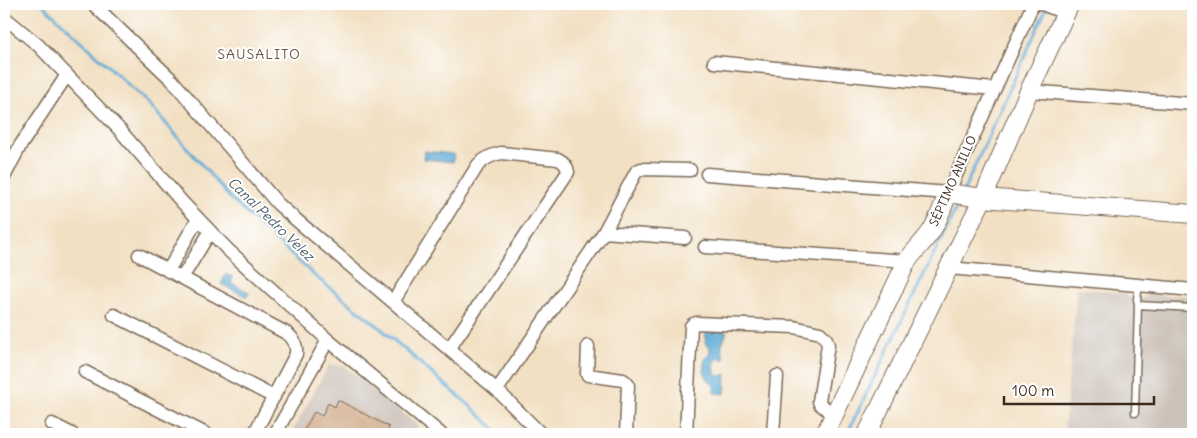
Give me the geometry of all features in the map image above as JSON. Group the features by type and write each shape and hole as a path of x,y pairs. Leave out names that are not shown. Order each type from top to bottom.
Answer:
{"street":[{"path":"94,4 172,80 278,204 450,349 541,434"},
{"name":"SÉPTIMO ANILLO","path":"867,434 949,268 965,196 994,89 1052,6"},
{"name":"SÉPTIMO ANILLO","path":"825,434 908,261 936,223 965,196 1029,91 1052,6"},
{"path":"4,17 38,46 118,128 228,250 427,429 441,434"},
{"path":"714,62 994,89"},
{"path":"4,177 20,146 66,75"},
{"path":"1029,91 1193,104"},
{"path":"393,302 478,165 485,159 501,153 558,159 564,162 568,172 450,349"},
{"path":"496,390 604,232 638,170 690,170"},
{"path":"706,174 1193,214"},
{"path":"168,271 199,220"},
{"path":"182,278 210,232"},
{"path":"604,232 685,238"},
{"path":"705,247 908,261"},
{"path":"139,255 292,338 297,347 296,354 254,434"},
{"path":"949,268 1193,290"},
{"path":"114,315 274,397"},
{"path":"686,434 691,326 696,323 794,327 820,333 826,339 828,345 819,401 820,404 834,415"},
{"path":"275,434 328,340"},
{"path":"588,346 588,375 623,380 628,385 626,434"},
{"path":"85,372 206,434"},
{"path":"773,434 777,376"},
{"path":"52,424 72,434"}],"lane":[{"path":"1135,413 1137,298 1139,285"},
{"path":"1138,305 1193,308"}],"shaded area":[{"path":"1077,288 1125,293 1130,298 1142,299 1147,294 1193,297 1193,434 1110,434 1064,431"},
{"path":"329,365 344,366 418,426 413,434 291,434"}],"water":[{"path":"424,151 454,154 453,162 423,159"},
{"path":"226,274 233,277 231,283 249,292 247,297 221,284"},
{"path":"707,330 727,332 722,347 725,359 717,359 714,364 715,374 720,376 726,374 725,394 714,393 714,386 704,372 704,364 707,356 709,356 710,347 705,343"}],"building":[{"path":"338,400 389,427 386,434 302,434 314,412 322,416 328,403 335,407"}],"waterway":[{"name":"Canal Pedro Velez","path":"42,4 151,106 232,200 316,277 378,326 500,434"},
{"path":"964,190 1046,9"},
{"path":"847,434 960,200"}],"district":[{"name":"SAUSALITO","path":"259,54"}]}
